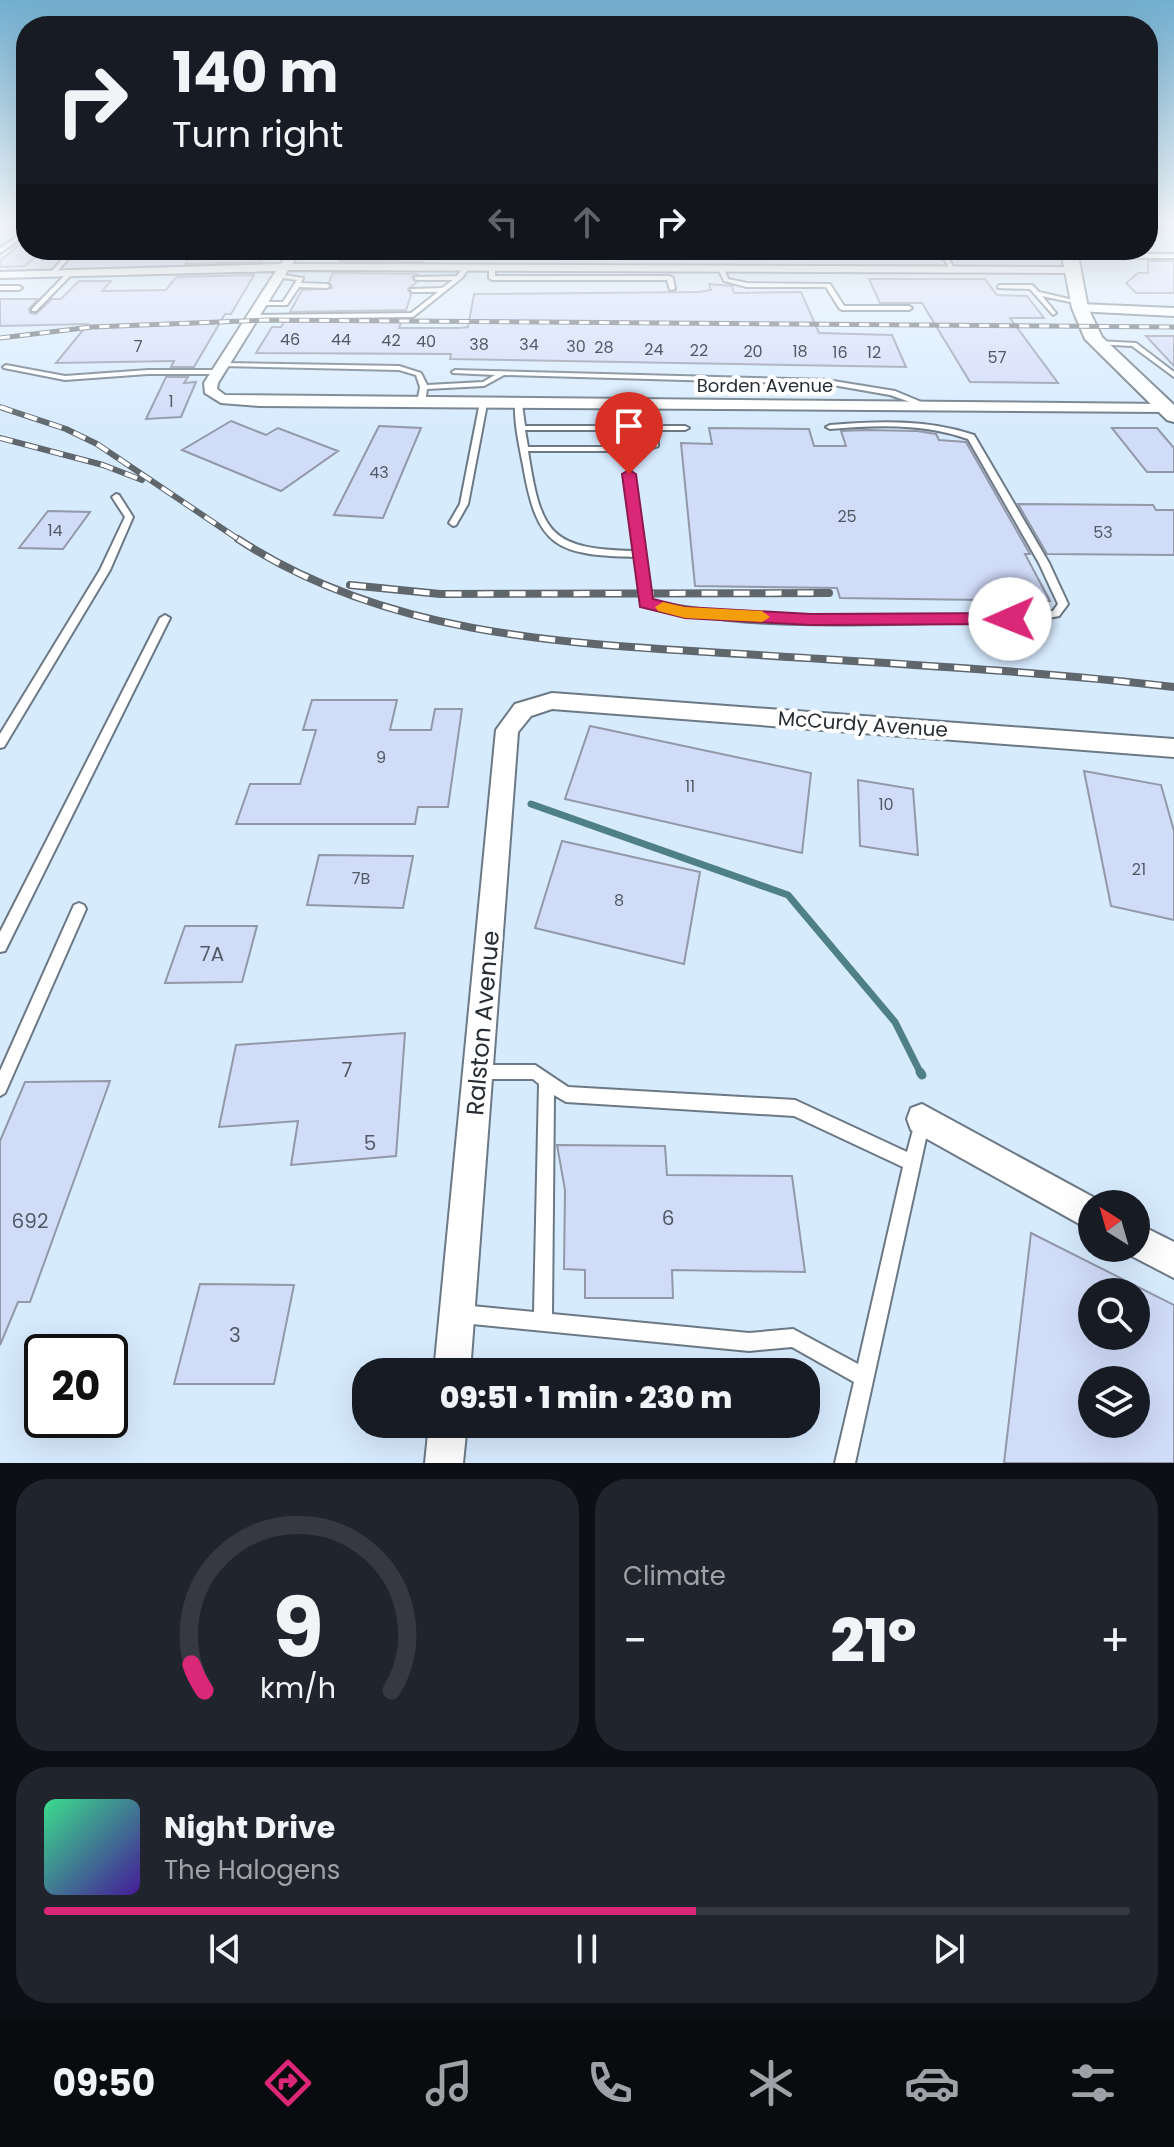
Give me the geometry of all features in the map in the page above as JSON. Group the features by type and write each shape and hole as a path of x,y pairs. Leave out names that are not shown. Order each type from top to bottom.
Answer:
{"main road":[{"path":"1077,292 1097,343 1169,412"}],"street":[{"path":"221,368 268,292"},
{"path":"1080,305 1174,312"},
{"name":"Borden Avenue","path":"221,368 210,390 221,399 259,402 1169,412"},
{"name":"McCurdy Avenue","path":"552,701 1174,748"},
{"name":"Ralston Avenue","path":"453,1358 507,730 523,710 552,701"},
{"path":"922,1119 1078,1207"},
{"path":"1150,1248 1174,1261"},
{"path":"444,1463 447,1438"}],"lane":[{"path":"34,310 51,292"},
{"path":"258,310 285,304 292,292"},
{"path":"258,310 413,315 440,292"},
{"path":"832,292 842,308 909,308"},
{"path":"1037,293 1080,305"},
{"path":"1037,293 1053,313"},
{"path":"407,306 425,305"},
{"path":"1097,343 1134,344 1174,375"},
{"path":"6,367 65,378 221,368 399,368 419,374 424,387 421,403"},
{"path":"455,372 827,382 892,393 931,408"},
{"path":"424,387 484,384 503,373"},
{"path":"453,523 464,504 483,404"},
{"path":"518,404 535,509 554,539 595,553 641,554"},
{"path":"629,474 646,603 685,612 858,621 1010,619 1056,614 1063,604 1044,563 971,437 958,431 928,427 830,427"},
{"path":"522,428 685,428"},
{"path":"526,449 643,449 655,444 654,428"},
{"path":"0,744 105,570 129,517 116,497"},
{"path":"0,946 165,618"},
{"path":"0,1088 79,909"},
{"path":"479,1072 535,1072 566,1094 795,1108 912,1163"},
{"path":"543,1322 547,1080"},
{"path":"845,1463 922,1119"},
{"path":"458,1314 749,1342 793,1338 864,1377"}],"shaded area":[{"path":"0,292 1174,292 1174,1463 0,1463"}],"building":[{"path":"68,292 244,292 231,314 225,314 194,367 171,367 174,361 56,363 88,324 0,326 0,299 38,299 29,309 30,313 36,314 52,299 61,299"},
{"path":"301,292 410,292 411,295 406,310 290,312"},
{"path":"801,292 819,333 892,335 906,367 450,359 451,354 256,353 272,327 281,327 284,322 402,320 399,328 468,327 474,294"},
{"path":"875,292 995,292 997,295 1027,296 1044,318 1010,318 1058,383 970,382 922,303 880,303"},
{"path":"1146,336 1174,336 1174,366"},
{"path":"166,377 188,377 184,383 196,382 181,417 146,419"},
{"path":"231,421 266,435 278,428 338,451 281,491 182,450"},
{"path":"379,426 421,428 383,518 334,515"},
{"path":"709,428 809,429 814,446 846,446 841,431 865,430 917,431 936,434 939,440 966,442 1030,554 1025,554 1050,601 840,598 837,588 695,586 681,443 712,444"},
{"path":"1112,428 1157,428 1174,448 1174,472 1147,472"},
{"path":"1018,504 1153,505 1156,510 1174,510 1174,555 1047,554"},
{"path":"48,511 90,512 63,549 19,548"},
{"path":"312,700 397,700 390,730 431,730 435,709 462,709 448,807 418,807 415,824 236,824 250,784 300,784 316,730 303,730"},
{"path":"590,726 811,773 802,853 565,799"},
{"path":"1084,771 1161,785 1174,831 1174,920 1111,906"},
{"path":"858,780 913,789 918,855 860,846"},
{"path":"562,841 700,872 684,964 535,928"},
{"path":"319,855 413,856 403,908 307,905"},
{"path":"185,926 257,926 242,982 165,983"},
{"path":"405,1033 396,1156 291,1165 298,1121 219,1127 236,1045"},
{"path":"110,1081 30,1302 18,1302 0,1345 0,1141 25,1082"},
{"path":"557,1145 665,1146 667,1175 792,1176 805,1272 672,1270 673,1298 585,1298 585,1270 564,1269 565,1190"},
{"path":"1031,1233 1078,1257 1078,1262 1089,1262 1120,1278 1078,1278 1078,1350 1150,1350 1150,1293 1174,1305 1174,1463 1004,1463"},
{"path":"200,1284 294,1285 274,1384 174,1384"}],"waterway":[{"path":"531,804 788,895 895,1022 920,1072"}],"railway":[{"path":"0,338 92,327 268,320 1174,327"},
{"path":"0,407 66,429 97,444 238,539"},
{"path":"0,438 103,465 142,480"},
{"path":"238,539 297,573 359,598 423,617 489,631 623,646 966,668 1174,687"},
{"path":"350,585 440,594 829,593"}],"slow traffic":[{"path":"663,607 685,612 762,617"}],"route":[{"path":"629,474 646,603 685,612 811,620 1010,619"}]}
